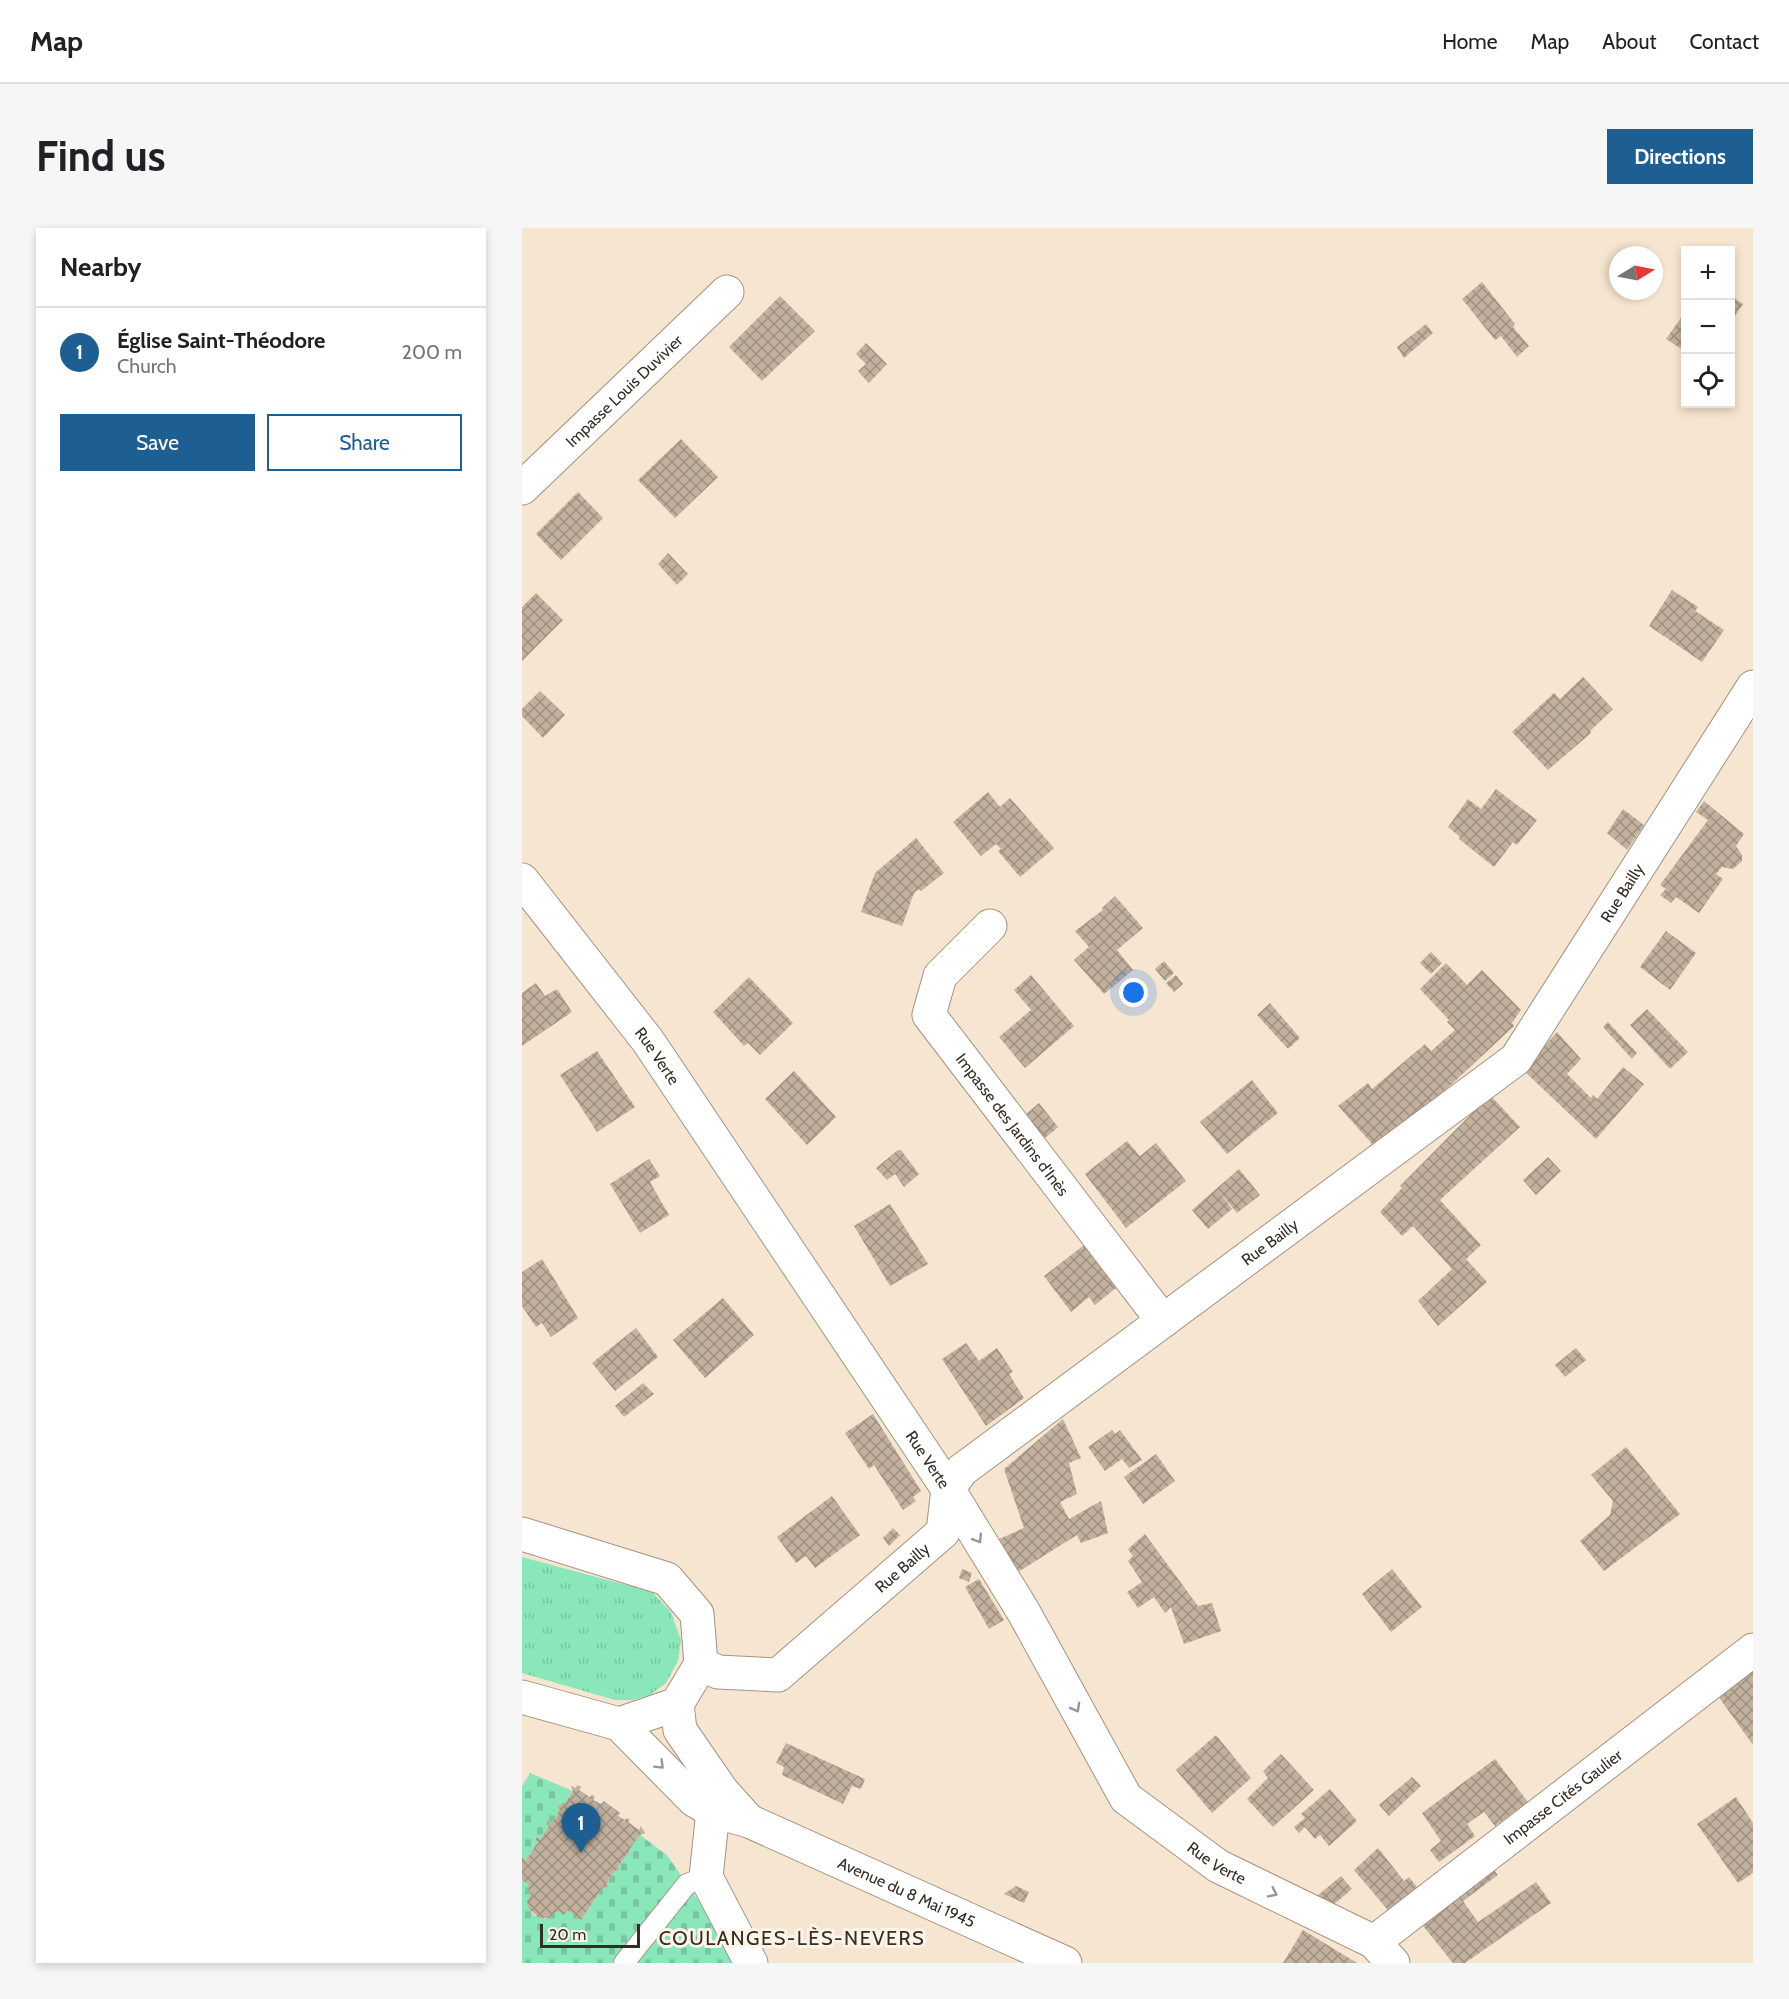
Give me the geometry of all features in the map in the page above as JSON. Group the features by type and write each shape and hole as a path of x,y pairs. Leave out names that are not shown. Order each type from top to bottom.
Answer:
{"street":[{"name":"Impasse Louis Duvivier","path":"522,488 727,292"},
{"name":"Rue Bailly","path":"701,1664 718,1672 778,1675 943,1532 948,1490 962,1470 1516,1059 1753,687"},
{"name":"Rue Verte","path":"526,893 648,1041 948,1490 1023,1611 1126,1798 1218,1866 1383,1952"},
{"name":"Impasse des Jardins d'Inès","path":"990,926 940,976 929,1015 1163,1322"},
{"path":"522,1534 667,1580 697,1614 701,1664 677,1704 680,1730 717,1801 705,1877 751,1963"},
{"name":"Impasse Cités Gaulier","path":"1383,1952 1753,1650"},
{"path":"522,1697 619,1724 677,1704"},
{"name":"Avenue du 8 Mai 1945","path":"619,1724 694,1800 717,1801 749,1821 1065,1963"}],"lane":[{"path":"624,1963 687,1884 705,1877"}],"green space":[{"path":"522,1557 652,1592 671,1612 681,1640 678,1661 666,1683 650,1695 632,1700 615,1700 522,1673"},
{"path":"530,1773 573,1791 563,1806 559,1804 557,1808 560,1810 552,1823 548,1821 546,1823 549,1826 541,1839 537,1837 535,1839 538,1842 526,1860 522,1859 522,1786"},
{"path":"640,1835 667,1855 742,1963 522,1963 522,1880 529,1885 527,1889 531,1892 527,1901 533,1915 545,1919 558,1911 564,1914 567,1910 581,1920 603,1887 606,1889 608,1886 606,1884 615,1871 620,1869 618,1867 627,1854 629,1855 629,1850"}],"building":[{"path":"1482,282 1529,346 1517,357 1501,336 1495,340 1462,299"},
{"path":"780,296 815,331 762,381 729,347"},
{"path":"1735,299 1743,304 1735,316"},
{"path":"1681,318 1681,349 1666,339"},
{"path":"1426,324 1433,333 1404,358 1397,347"},
{"path":"866,343 887,364 869,383 858,371 866,364 856,354"},
{"path":"681,439 718,477 675,518 638,480"},
{"path":"578,492 603,518 561,560 536,534"},
{"path":"668,553 688,574 677,585 658,564"},
{"path":"1672,590 1698,607 1695,611 1724,630 1702,662 1649,626"},
{"path":"536,593 563,620 522,661 522,607"},
{"path":"1583,677 1613,709 1590,731 1591,733 1548,770 1512,732 1554,693 1560,699"},
{"path":"540,691 565,715 543,738 522,716 522,709"},
{"path":"1496,789 1537,820 1517,845 1513,842 1494,867 1459,839 1460,837 1448,827 1468,799 1481,809"},
{"path":"988,792 1000,807 1010,798 1054,848 1020,877 998,851 1001,849 996,844 981,856 953,822"},
{"path":"1704,801 1744,834 1736,846 1742,855 1742,861 1733,869 1722,867 1716,874 1723,879 1699,913 1676,897 1671,903 1660,895 1666,889 1660,885 1708,820 1696,812"},
{"path":"1623,809 1644,825 1627,850 1607,833"},
{"path":"916,838 944,873 921,891 919,889 914,893 902,926 861,912 875,873"},
{"path":"1115,896 1143,928 1117,950 1133,970 1104,994 1074,960 1089,947 1075,931 1103,910 1102,908"},
{"path":"1666,931 1696,953 1670,990 1640,967"},
{"path":"1431,952 1442,963 1431,974 1420,963"},
{"path":"1164,961 1174,973 1165,981 1155,969"},
{"path":"1446,963 1467,985 1482,970 1521,1010 1512,1023 1514,1026 1425,1109 1374,1146 1338,1106 1368,1083 1372,1089 1425,1044 1431,1051 1455,1030 1447,1022 1449,1020 1420,989"},
{"path":"1031,975 1074,1026 1025,1068 999,1037 1031,1010 1014,990"},
{"path":"1176,975 1183,984 1174,992 1166,983"},
{"path":"749,977 793,1023 760,1055 748,1043 744,1046 713,1012"},
{"path":"536,983 545,996 557,989 572,1012 522,1046 522,993"},
{"path":"1270,1003 1300,1038 1288,1049 1257,1015"},
{"path":"1647,1009 1688,1052 1670,1069 1630,1025"},
{"path":"1608,1022 1637,1053 1632,1059 1603,1027"},
{"path":"1557,1032 1581,1059 1567,1074 1591,1098 1593,1095 1597,1099 1623,1067 1644,1084 1596,1139 1523,1070"},
{"path":"597,1051 635,1107 597,1132 560,1075"},
{"path":"794,1071 836,1117 807,1145 765,1099"},
{"path":"1252,1080 1278,1113 1227,1154 1200,1122"},
{"path":"1490,1095 1520,1127 1440,1200 1481,1245 1466,1259 1487,1282 1438,1326 1418,1301 1452,1269 1413,1226 1402,1236 1380,1212 1402,1188 1400,1186"},
{"path":"1039,1103 1058,1127 1044,1139 1025,1115"},
{"path":"1127,1141 1140,1156 1156,1143 1186,1181 1126,1228 1085,1174"},
{"path":"901,1150 919,1174 904,1187 895,1174 887,1180 876,1168"},
{"path":"1548,1157 1561,1171 1536,1195 1523,1180"},
{"path":"649,1159 660,1176 650,1182 669,1215 640,1233 610,1184"},
{"path":"1239,1169 1260,1195 1237,1213 1219,1191 1232,1209 1208,1229 1192,1210"},
{"path":"890,1204 928,1264 890,1286 854,1226"},
{"path":"1088,1242 1121,1284 1095,1305 1089,1297 1071,1312 1044,1276"},
{"path":"542,1259 578,1318 551,1337 542,1323 536,1327 522,1306 522,1272"},
{"path":"723,1298 754,1335 705,1378 673,1340"},
{"path":"636,1328 658,1357 615,1391 592,1363"},
{"path":"966,1343 979,1361 997,1348 1013,1372 1009,1374 1024,1398 986,1426 942,1359"},
{"path":"1576,1348 1586,1360 1565,1377 1555,1365"},
{"path":"643,1383 654,1394 624,1417 615,1406"},
{"path":"873,1414 921,1491 913,1497 916,1501 903,1510 874,1465 869,1469 845,1433"},
{"path":"1063,1419 1081,1458 1069,1463 1077,1494 1060,1502 1069,1519 1101,1501 1108,1533 1081,1543 1077,1535 1015,1574 997,1540 1024,1528 1004,1469"},
{"path":"1112,1430 1115,1434 1120,1430 1142,1460 1129,1468 1122,1459 1105,1471 1088,1447"},
{"path":"1626,1447 1680,1514 1604,1571 1580,1541 1610,1515 1613,1501 1591,1475"},
{"path":"1156,1454 1175,1481 1143,1504 1124,1477"},
{"path":"832,1496 860,1535 815,1568 806,1556 796,1563 777,1537"},
{"path":"893,1528 900,1535 889,1546 883,1538"},
{"path":"1145,1534 1198,1606 1212,1603 1221,1631 1184,1644 1171,1607 1165,1613 1154,1597 1138,1608 1127,1592 1142,1582 1128,1561 1133,1556 1128,1549"},
{"path":"962,1569 972,1573 969,1582 959,1578"},
{"path":"1392,1569 1422,1607 1391,1632 1362,1594"},
{"path":"979,1579 1004,1620 989,1629 965,1587"},
{"path":"1753,1667 1753,1745 1713,1689"},
{"path":"1216,1735 1251,1778 1212,1813 1176,1770"},
{"path":"786,1743 865,1779 861,1789 852,1786 843,1804 782,1775 784,1767 776,1763"},
{"path":"1281,1754 1314,1790 1273,1827 1247,1799 1268,1778 1263,1771"},
{"path":"1495,1759 1528,1802 1495,1826 1484,1812 1467,1824 1475,1836 1439,1862 1430,1850 1441,1841 1422,1813"},
{"path":"1412,1777 1421,1786 1389,1816 1379,1805"},
{"path":"577,1785 581,1787 579,1790 590,1797 595,1796 593,1800 601,1804 604,1801 620,1813 618,1816 630,1820 628,1822 639,1830 641,1826 645,1833 640,1835 629,1850 629,1855 627,1854 618,1867 620,1869 615,1871 606,1884 608,1886 606,1889 603,1887 581,1920 567,1910 564,1915 558,1911 548,1918 539,1918 529,1909 527,1901 531,1892 527,1889 529,1885 522,1880 522,1858 526,1860 538,1842 535,1840 537,1837 541,1839 549,1826 546,1824 548,1821 552,1823 560,1810 557,1808 559,1804 563,1806 573,1791 571,1786 576,1788"},
{"path":"1330,1789 1357,1821 1329,1846 1320,1835 1315,1839 1305,1827 1299,1833 1294,1827 1305,1818 1301,1814"},
{"path":"1736,1797 1753,1823 1753,1873 1738,1883 1697,1824"},
{"path":"1378,1848 1404,1881 1409,1877 1420,1891 1393,1916 1354,1870"},
{"path":"1489,1864 1498,1875 1463,1901 1478,1922 1536,1882 1551,1903 1465,1963 1453,1963 1419,1921"},
{"path":"1341,1876 1352,1889 1332,1906 1317,1896"},
{"path":"1016,1886 1029,1892 1024,1903 1004,1894"},
{"path":"1303,1930 1357,1963 1283,1963"}],"place":[{"name":"Église Saint-Théodore","path":"581,1853"}],"district":[{"name":"COULANGES-LÈS-NEVERS","path":"792,1938"}]}
